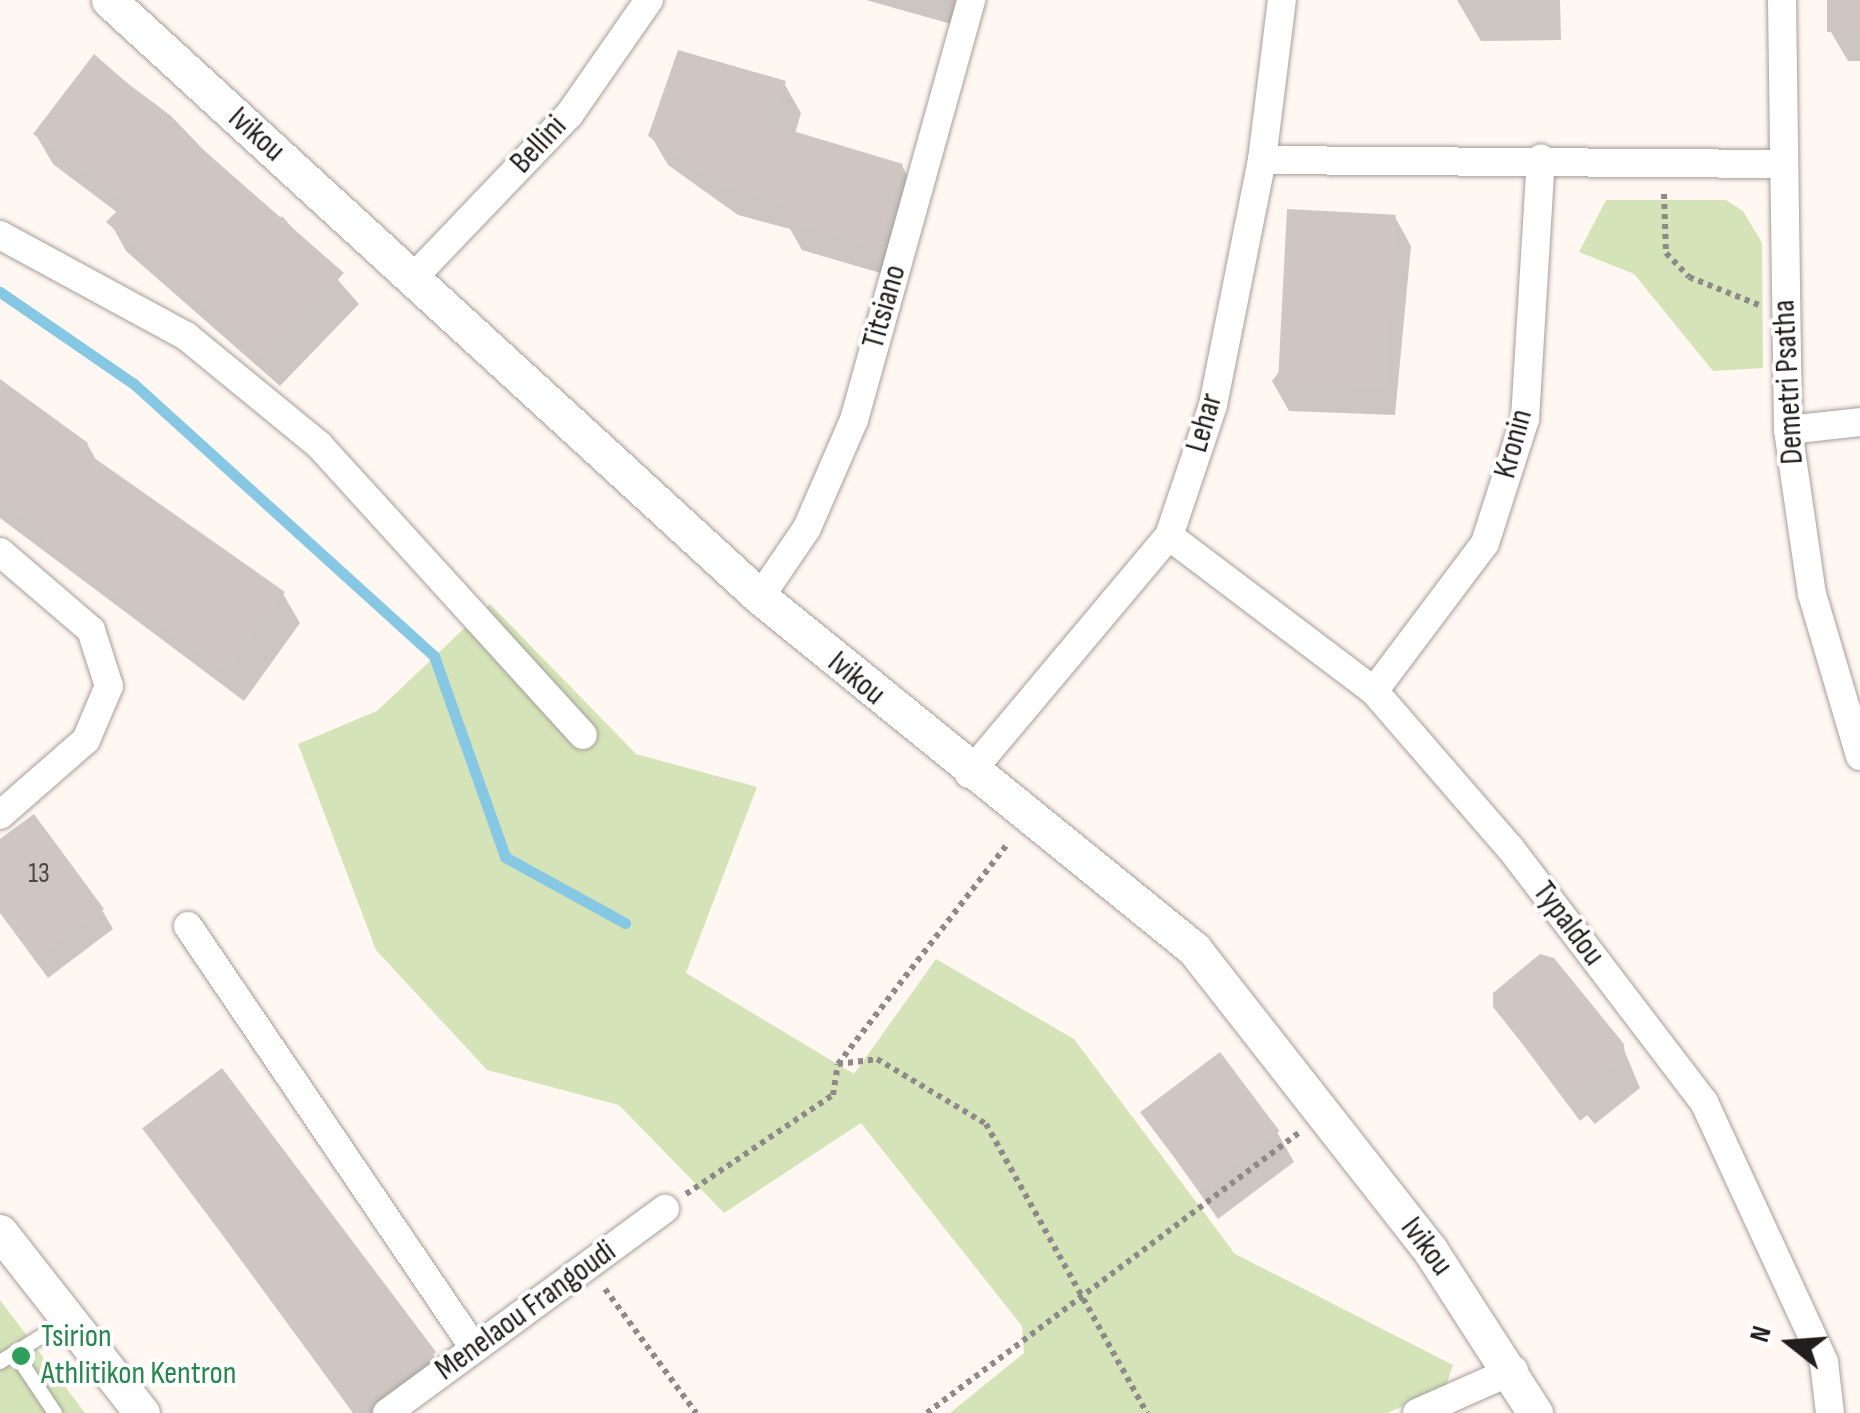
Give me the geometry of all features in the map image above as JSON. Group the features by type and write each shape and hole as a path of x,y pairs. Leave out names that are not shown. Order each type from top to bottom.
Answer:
{"street":[{"name":"Ivikou","path":"109,0 760,597 968,774 1194,949 1514,1370 1536,1413"},
{"name":"Bellini","path":"413,278 568,115 649,0"},
{"name":"Titsiano","path":"760,597 807,528 854,420 971,0"},
{"name":"Lehar","path":"968,774 1169,536 1213,405 1262,160 1282,0"},
{"name":"Demetri Psatha","path":"1782,0 1780,164 1788,430 1812,594 1860,756"},
{"path":"1262,160 1541,158 1780,164"},
{"name":"Kronin","path":"1374,691 1485,543 1525,419 1541,158"},
{"path":"0,236 186,336 319,445 583,735"},
{"path":"1788,430 1860,422"},
{"name":"Typaldou","path":"1169,536 1374,691 1511,850 1704,1102 1824,1362 1830,1413"},
{"path":"0,552 90,630 109,686 86,740 0,815"},
{"path":"188,926 474,1348"},
{"name":"Menelaou Frangoudi","path":"387,1413 665,1209"},
{"path":"0,1232 142,1413"},
{"path":"1417,1413 1514,1370"}],"lane":[{"path":"0,1362 68,1320"},
{"path":"15,1353 55,1413"}],"path":[{"path":"1664,195 1666,253 1689,277 1775,310"},
{"path":"665,1209 833,1095 838,1064 1010,840"},
{"path":"838,1064 876,1059 986,1124 1148,1413"},
{"path":"927,1413 1323,1114"},
{"path":"588,1266 696,1413"}],"green space":[{"path":"1606,200 1726,200 1743,211 1762,243 1763,368 1713,371 1634,274 1579,252"},
{"path":"490,604 636,754 757,787 686,973 854,1074 936,959 1074,1039 1235,1254 1453,1365 1445,1389 1387,1413 950,1413 1024,1353 1022,1326 861,1123 724,1213 619,1105 487,1070 376,950 298,744 377,711"},
{"name":"Tsirion Athlitikon Kentron","path":"0,1300 85,1413 0,1413"}],"building":[{"path":"1827,0 1860,0 1860,32 1827,32"},
{"path":"678,50 786,81 773,125 903,164 878,249 783,221 787,205 719,186 648,136"},
{"path":"94,54 344,273 263,359 106,222 125,203 33,134"},
{"path":"1287,209 1396,215 1387,388 1278,383"},
{"path":"0,379 88,443 83,450 285,592 226,673 40,542 45,535 0,502"},
{"path":"34,814 104,909 35,960 0,912 0,839"},
{"path":"1540,954 1554,958 1624,1044 1625,1058 1577,1097 1569,1087 1562,1093 1493,1007 1493,993"},
{"path":"1220,1052 1280,1131 1200,1191 1140,1112"},
{"path":"222,1068 436,1352 356,1412 142,1128"}],"waterway":[{"path":"0,292 134,384 434,656 505,857 625,923"}],"place":[{"name":"Tsirion Athlitikon Kentron","path":"21,1356"}]}
